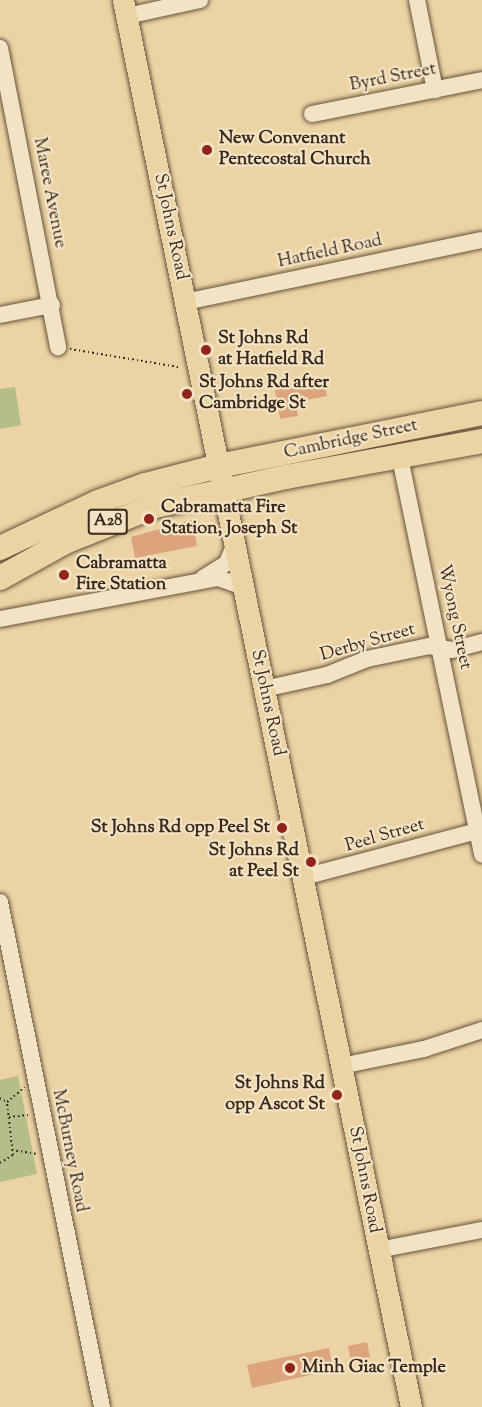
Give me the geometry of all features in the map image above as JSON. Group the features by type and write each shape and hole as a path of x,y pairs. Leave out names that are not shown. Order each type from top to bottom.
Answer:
{"highway":[{"name":"Cambridge Street","path":"219,466 482,413"},
{"name":"Cambridge Street","path":"224,490 482,441"},
{"name":"A28","path":"0,548 98,502 219,466"},
{"name":"A28","path":"0,578 107,523 155,506 224,490"}],"main road":[{"name":"St Johns Road","path":"125,8 411,1407"}],"street":[{"path":"125,8 200,0"},
{"path":"417,0 435,90"},
{"name":"Maree Avenue","path":"0,48 52,305 58,347"},
{"name":"Byrd Street","path":"312,114 482,80"},
{"name":"Hatfield Road","path":"185,302 482,240"},
{"path":"0,315 52,305"},
{"name":"Wyong Street","path":"400,458 480,842"},
{"path":"200,580 227,563 235,543"},
{"path":"0,619 200,580 218,578 244,587"},
{"name":"Derby Street","path":"264,689 327,675 367,659 429,646 452,650 482,642"},
{"name":"Peel Street","path":"304,878 480,842"},
{"name":"McBurney Road","path":"0,902 49,1156 102,1407"},
{"path":"341,1066 424,1049 482,1030"},
{"path":"378,1250 482,1230"}],"path":[{"path":"58,347 179,367"},
{"path":"7,1102 34,1080"},
{"path":"0,1098 7,1102"},
{"path":"0,1162 13,1155 7,1102"},
{"path":"9,1118 41,1113"},
{"path":"12,1150 49,1156"}],"green space":[{"path":"15,387 21,425 0,429 0,389"},
{"path":"18,1076 37,1174 0,1182 0,1080"}],"building":[{"path":"324,381 327,396 295,402 298,416 280,419 275,390"},
{"name":"Cabramatta Fire Station","path":"192,520 197,546 135,558 131,537"},
{"path":"367,1342 370,1357 357,1363 356,1357 350,1358 348,1346"},
{"name":"Minh Giac Temple","path":"329,1348 333,1370 252,1388 247,1365"}],"place":[{"name":"New Convenant Pentecostal Church","path":"207,150"},
{"name":"St Johns Rd at Hatfield Rd","path":"206,350"},
{"name":"St Johns Rd after Cambridge St","path":"187,394"},
{"name":"Cabramatta Fire Station, Joseph St","path":"149,519"},
{"name":"Cabramatta Fire Station","path":"64,575"},
{"name":"St Johns Rd opp Peel St","path":"282,828"},
{"name":"St Johns Rd at Peel St","path":"311,862"},
{"name":"St Johns Rd opp Ascot St","path":"337,1095"},
{"name":"Minh Giac Temple","path":"290,1368"}]}
